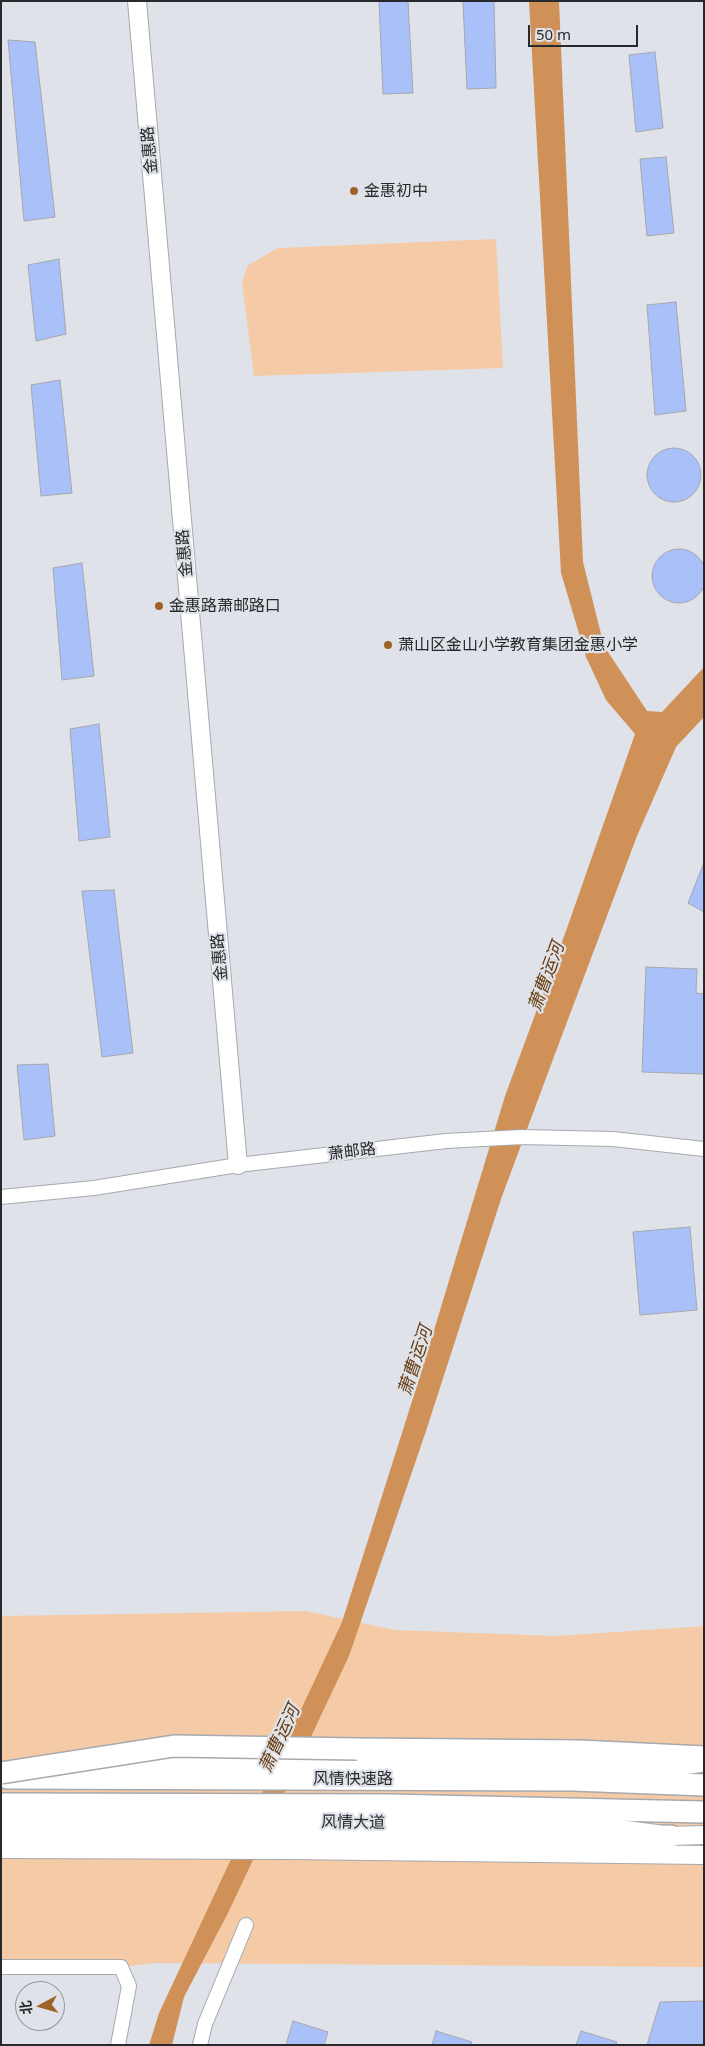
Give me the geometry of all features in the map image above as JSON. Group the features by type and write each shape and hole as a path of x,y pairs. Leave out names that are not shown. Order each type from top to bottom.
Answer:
{"highway":[{"path":"1,1773 174,1746 352,1757 580,1751 704,1757"},
{"name":"风情快速路","path":"1,1778 563,1780 704,1785"},
{"name":"风情快速路","path":"1,1804 378,1805 704,1812"},
{"path":"1,1831 336,1840 570,1841 671,1836"}],"main road":[{"name":"金惠路","path":"137,1 238,1165"},
{"path":"1,1764 78,1766 178,1762 254,1766 352,1757 660,1769 704,1762"},
{"name":"风情大道","path":"1,1820 231,1824 568,1822 671,1836 704,1835"},
{"path":"1,1849 704,1855"}],"street":[{"name":"萧邮路","path":"1,1196 94,1188 238,1165 466,1140 522,1137 613,1139 704,1149"},
{"path":"200,2045 205,2024 246,1925"},
{"path":"1,1967 121,1967 129,1986 118,2045"}],"shaded area":[{"path":"529,1 559,1 583,562 604,646 647,711 662,712 704,667 704,717 676,747 637,836 501,1199 426,1431 349,1656 228,1913 184,1997 172,2045 149,2045 159,2013 342,1622 421,1373 505,1096 566,931 635,734 606,700 586,657 561,573"},
{"path":"496,239 503,368 254,376 242,283 248,265 278,248"},
{"path":"306,1611 394,1630 557,1636 704,1626 704,1967 155,1963 121,1967 1,1967 1,1616"}],"building":[{"path":"379,1 408,1 413,93 383,94"},
{"path":"463,1 494,1 496,88 467,89"},
{"path":"8,40 35,42 55,217 24,221"},
{"path":"655,52 663,128 636,132 629,55"},
{"path":"666,157 674,233 647,236 640,159"},
{"path":"59,259 66,334 36,341 28,265"},
{"path":"676,302 686,411 655,415 647,305"},
{"path":"60,380 72,493 41,496 31,385"},
{"path":"674,448 684,450 693,456 699,465 701,475 699,485 693,494 684,500 674,502 664,500 655,494 649,485 647,475 649,465 655,456 664,450"},
{"path":"679,549 689,551 698,557 704,566 706,576 704,586 698,595 689,601 679,603 669,601 660,595 654,586 652,576 654,566 660,557 669,551"},
{"path":"82,563 94,676 62,680 53,568"},
{"path":"99,724 110,837 79,841 70,729"},
{"path":"704,865 704,912 688,903"},
{"path":"114,890 133,1053 102,1057 82,891"},
{"path":"646,967 697,969 696,993 704,994 704,1074 642,1072"},
{"path":"48,1064 55,1136 24,1140 17,1065"},
{"path":"690,1227 697,1310 640,1315 633,1232"},
{"path":"704,2001 704,2045 647,2045 660,2002"},
{"path":"293,2021 328,2032 324,2045 286,2045"},
{"path":"436,2031 472,2042 471,2045 432,2045"},
{"path":"581,2031 617,2042 616,2045 576,2045"}],"place":[{"name":"金惠初中","path":"354,191"},
{"name":"金惠路萧邮路口","path":"159,606"},
{"name":"萧山区金山小学教育集团金惠小学","path":"388,645"}],"water label":[{"name":"萧曹运河","path":"547,977"},
{"name":"萧曹运河","path":"416,1361"},
{"name":"萧曹运河","path":"280,1739"}]}
